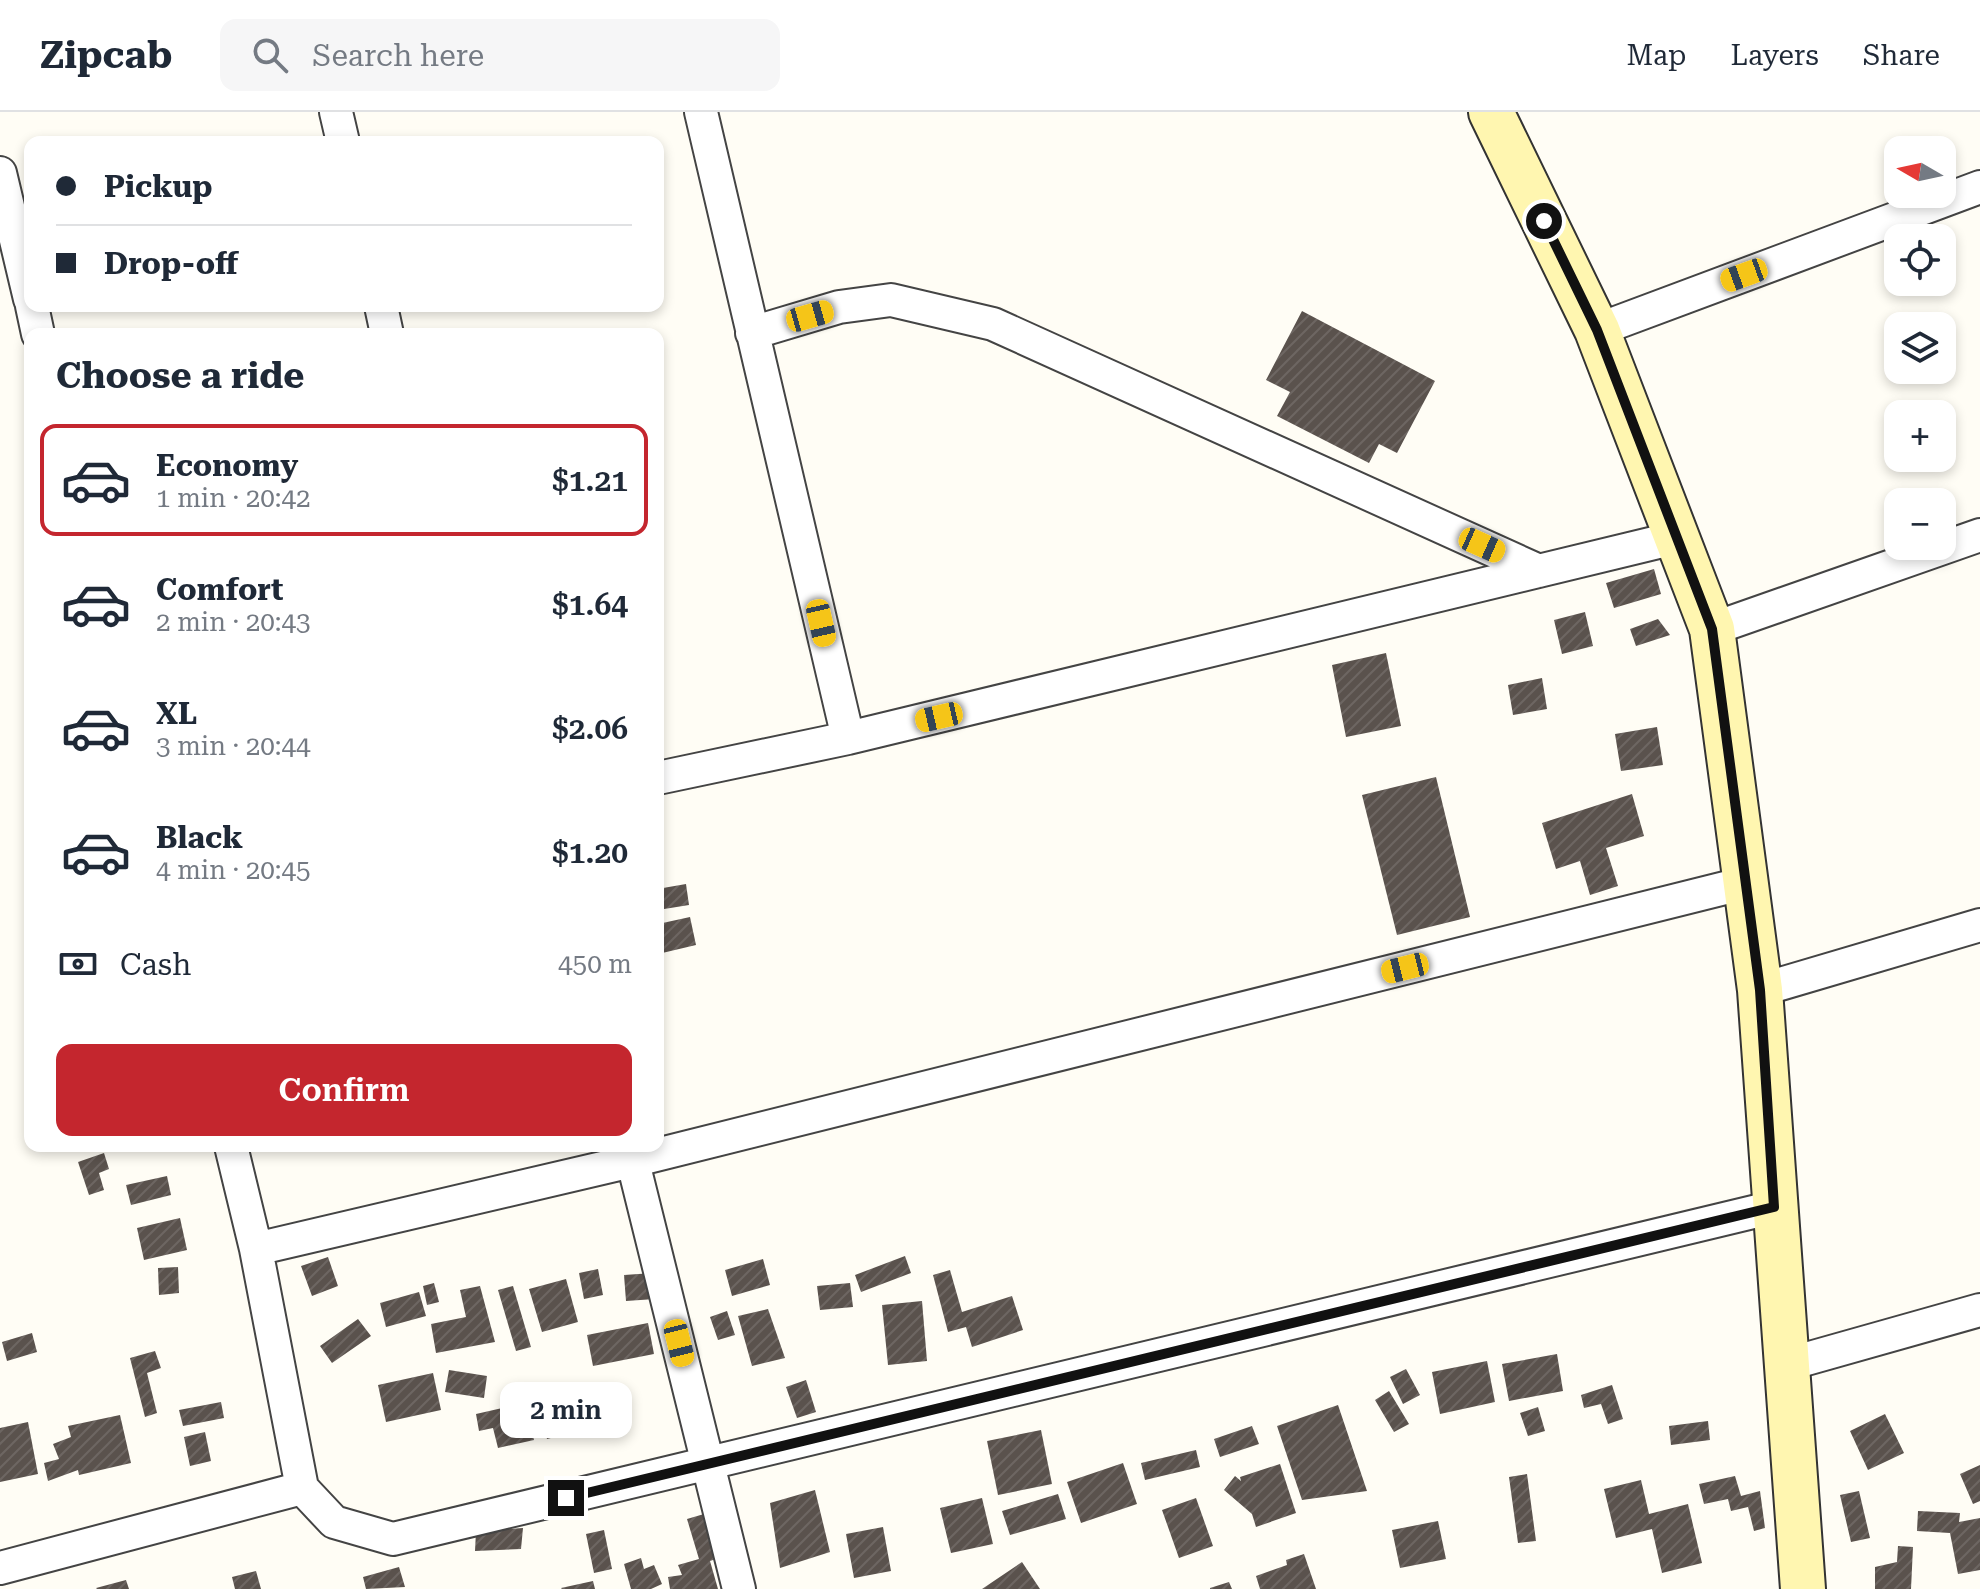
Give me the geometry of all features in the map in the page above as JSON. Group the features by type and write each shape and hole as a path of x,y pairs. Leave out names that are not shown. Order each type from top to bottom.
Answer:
{"street":[{"path":"336,112 342,136"},
{"path":"701,112 848,738"},
{"path":"1491,112 1597,330 1712,629 1760,990 1803,1589"},
{"path":"0,173 24,274"},
{"path":"1597,330 1980,187"},
{"path":"752,333 839,307 891,300 993,324 1539,571"},
{"path":"1712,629 1980,535"},
{"path":"664,777 848,738 1679,537"},
{"path":"664,1146 1745,883"},
{"path":"1760,990 1980,925"},
{"path":"232,1152 256,1249 302,1488 334,1522 393,1539 1774,1207"},
{"path":"256,1249 630,1154 739,1589"},
{"path":"1785,1365 1980,1310"},
{"path":"0,1568 302,1488"}],"building":[{"path":"1302,311 1435,381 1397,453 1379,444 1369,463 1277,416 1290,392 1266,380"},
{"path":"1654,569 1661,594 1614,608 1606,583"},
{"path":"1585,612 1593,646 1562,654 1554,620"},
{"path":"1658,619 1670,635 1636,646 1630,629"},
{"path":"1386,653 1401,726 1346,737 1332,665"},
{"path":"1542,678 1547,709 1513,715 1508,685"},
{"path":"1657,727 1663,765 1621,771 1615,734"},
{"path":"1436,777 1470,917 1397,935 1362,795"},
{"path":"1632,794 1644,836 1606,848 1618,886 1590,895 1580,861 1556,869 1542,823"},
{"path":"686,884 689,905 664,909 664,888"},
{"path":"690,917 696,945 664,953 664,923"},
{"path":"104,1153 109,1169 99,1173 104,1190 89,1195 78,1162"},
{"path":"167,1176 171,1195 131,1205 126,1185"},
{"path":"180,1218 187,1250 144,1260 137,1228"},
{"path":"905,1256 911,1273 861,1292 855,1275"},
{"path":"328,1257 338,1286 312,1296 301,1266"},
{"path":"763,1259 770,1285 732,1296 725,1270"},
{"path":"178,1267 179,1293 159,1295 158,1268"},
{"path":"598,1269 603,1295 584,1299 579,1273"},
{"path":"950,1270 962,1312 1012,1296 1023,1330 972,1347 966,1327 948,1332 933,1275"},
{"path":"653,1273 655,1299 626,1301 624,1275"},
{"path":"566,1279 578,1322 542,1332 529,1289"},
{"path":"434,1283 439,1302 427,1305 423,1286"},
{"path":"850,1283 853,1307 820,1310 817,1286"},
{"path":"480,1286 495,1342 436,1353 431,1324 466,1317 460,1290"},
{"path":"513,1286 531,1347 516,1351 498,1290"},
{"path":"419,1292 426,1316 386,1327 380,1303"},
{"path":"922,1301 927,1361 888,1365 882,1305"},
{"path":"768,1309 785,1358 752,1366 738,1316"},
{"path":"727,1311 735,1335 718,1340 710,1317"},
{"path":"358,1319 371,1336 332,1363 320,1346"},
{"path":"648,1323 654,1354 593,1366 587,1335"},
{"path":"32,1333 37,1352 7,1361 2,1342"},
{"path":"155,1351 161,1368 147,1373 157,1413 145,1417 130,1358"},
{"path":"1557,1354 1563,1391 1509,1401 1502,1364"},
{"path":"1487,1361 1495,1402 1440,1414 1432,1372"},
{"path":"1406,1369 1420,1395 1403,1404 1390,1377"},
{"path":"449,1370 487,1376 484,1398 445,1392"},
{"path":"433,1373 441,1410 386,1422 378,1385"},
{"path":"806,1380 816,1412 797,1418 786,1387"},
{"path":"595,1382 607,1423 547,1439 536,1399"},
{"path":"1612,1385 1623,1419 1608,1424 1601,1404 1584,1408 1581,1395"},
{"path":"1389,1391 1409,1424 1394,1432 1375,1400"},
{"path":"221,1402 224,1418 183,1426 179,1410"},
{"path":"525,1403 534,1440 498,1448 493,1428 479,1431 476,1414"},
{"path":"1338,1405 1367,1491 1302,1500 1277,1426"},
{"path":"1538,1407 1545,1431 1528,1436 1520,1413"},
{"path":"1885,1414 1904,1453 1868,1470 1850,1431"},
{"path":"120,1415 131,1463 79,1475 78,1470 48,1481 44,1463 59,1459 53,1444 71,1437 68,1426"},
{"path":"1708,1421 1710,1440 1671,1445 1669,1426"},
{"path":"28,1422 38,1474 0,1482 0,1428"},
{"path":"1252,1426 1259,1444 1220,1457 1214,1439"},
{"path":"1041,1430 1052,1484 998,1495 987,1441"},
{"path":"205,1432 211,1461 190,1466 184,1437"},
{"path":"1196,1450 1200,1467 1145,1480 1141,1463"},
{"path":"1123,1463 1137,1504 1081,1523 1067,1482"},
{"path":"1280,1464 1296,1513 1256,1527 1252,1514 1224,1490 1235,1476 1241,1481 1240,1477"},
{"path":"1980,1465 1980,1501 1973,1504 1960,1474"},
{"path":"1527,1474 1536,1541 1518,1543 1509,1477"},
{"path":"1735,1476 1741,1496 1760,1491 1765,1528 1754,1531 1748,1507 1731,1511 1728,1499 1704,1504 1699,1484"},
{"path":"1641,1480 1649,1514 1688,1504 1702,1563 1662,1573 1652,1529 1616,1538 1604,1489"},
{"path":"815,1490 830,1552 780,1568 770,1503"},
{"path":"1859,1491 1870,1538 1851,1542 1840,1495"},
{"path":"1058,1494 1066,1519 1010,1535 1002,1511"},
{"path":"982,1498 993,1544 951,1553 940,1508"},
{"path":"1196,1498 1213,1546 1179,1558 1162,1510"},
{"path":"1918,1511 1960,1513 1959,1522 1980,1518 1980,1570 1958,1574 1950,1533 1917,1531"},
{"path":"704,1514 716,1559 710,1561 718,1589 670,1589 668,1577 682,1575 678,1565 699,1559 687,1519"},
{"path":"1438,1521 1446,1559 1400,1568 1392,1530"},
{"path":"883,1527 891,1571 854,1578 846,1534"},
{"path":"523,1528 521,1549 475,1551 476,1531"},
{"path":"604,1530 612,1569 594,1573 586,1534"},
{"path":"1898,1546 1913,1547 1911,1589 1875,1589 1875,1567 1897,1562"},
{"path":"1304,1554 1316,1589 1260,1589 1256,1576 1287,1565 1286,1560"},
{"path":"641,1558 644,1569 654,1565 662,1584 651,1589 631,1589 624,1564"},
{"path":"1022,1562 1040,1589 982,1589"},
{"path":"399,1567 405,1587 366,1589 363,1577"},
{"path":"256,1571 261,1589 235,1589 232,1577"},
{"path":"126,1580 129,1589 96,1588"},
{"path":"593,1581 595,1589 561,1588"},
{"path":"1229,1582 1232,1589 1210,1589 1210,1588"}],"route":[{"path":"566,1498 1774,1207 1760,990 1712,629 1597,330 1544,221"}]}
